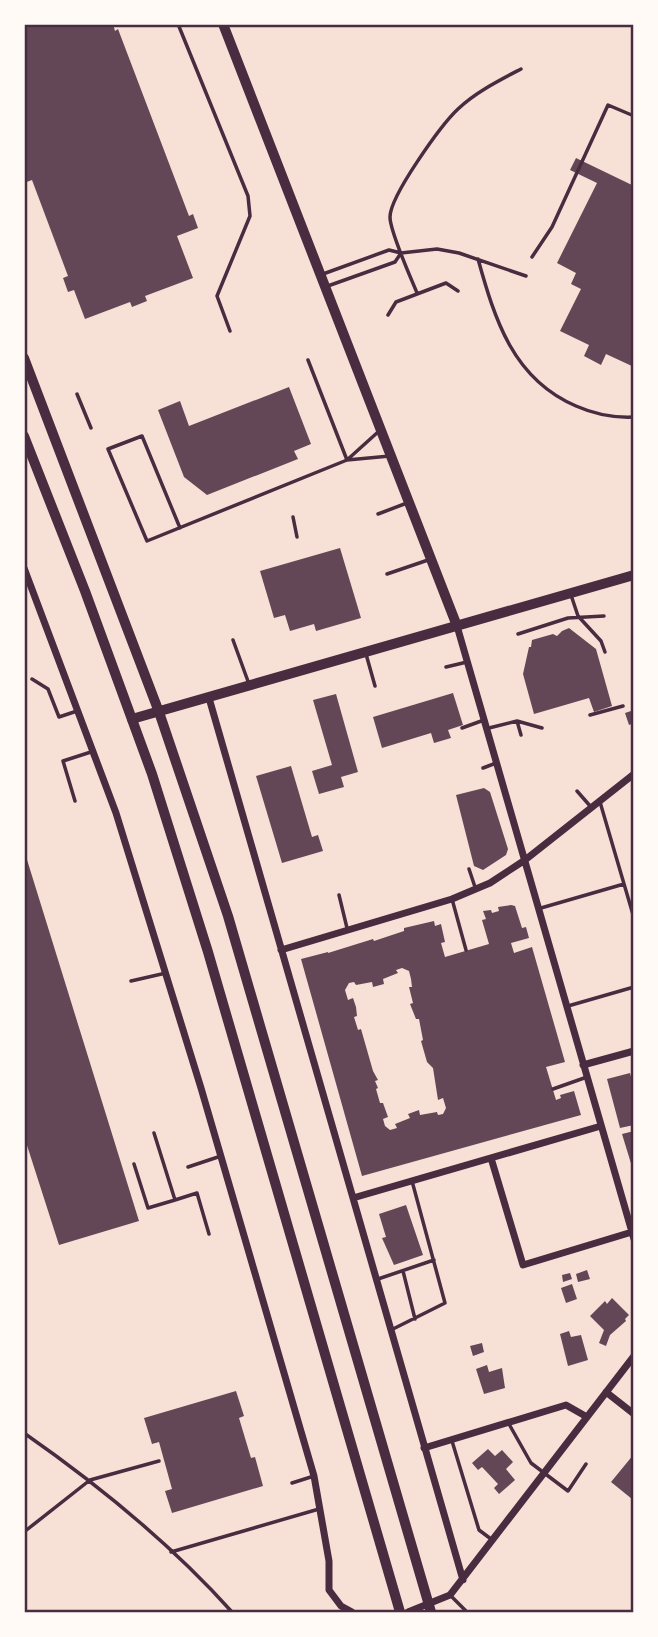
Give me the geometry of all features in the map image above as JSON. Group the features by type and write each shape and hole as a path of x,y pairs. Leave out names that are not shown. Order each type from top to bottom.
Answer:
{"main road":[{"path":"24,358 159,712 228,916 430,1609"},
{"path":"24,436 152,774 208,952 400,1612"}],"street":[{"path":"223,24 457,626 633,1235 523,1265 491,1158"},
{"path":"25,574 116,813 221,1156 314,1476 329,1561 329,1590 341,1606 352,1612"},
{"path":"132,719 250,686 290,680 366,652 634,575"},
{"path":"209,698 463,1580"},
{"path":"281,950 452,900 476,889 524,860 634,774"},
{"path":"583,1065 634,1051"},
{"path":"353,1198 601,1126"},
{"path":"408,1612 430,1609 450,1595 634,1356"},
{"path":"606,1392 634,1414"},
{"path":"425,1448 566,1405 587,1417"}],"lane":[{"path":"177,24 248,196 250,216 217,296 230,331"},
{"path":"417,293 390,219 393,201 457,109 491,85 521,69"},
{"path":"532,257 552,227 608,105 634,116"},
{"path":"320,275 388,250 401,253 437,249 478,259 526,276"},
{"path":"326,287 395,262 401,253"},
{"path":"478,259 490,302 511,349 528,374 556,397 591,413 634,417"},
{"path":"387,315 396,302 446,283 458,291"},
{"path":"308,360 347,460"},
{"path":"77,394 91,428"},
{"path":"347,460 380,431"},
{"path":"180,528 142,436 108,449 147,541 180,528 347,460 390,456"},
{"path":"378,513 409,503"},
{"path":"293,517 297,537"},
{"path":"387,574 431,559"},
{"path":"570,593 578,616 601,641 605,652"},
{"path":"518,635 578,616 604,617"},
{"path":"233,640 250,686"},
{"path":"366,652 375,686"},
{"path":"446,667 467,662"},
{"path":"32,678 48,689 59,717 79,710"},
{"path":"590,715 623,706"},
{"path":"463,728 484,720"},
{"path":"486,729 517,721 542,728"},
{"path":"517,721 521,735"},
{"path":"75,801 63,761 94,751"},
{"path":"483,768 496,763"},
{"path":"577,791 592,807"},
{"path":"599,801 634,918"},
{"path":"470,869 476,889"},
{"path":"538,909 624,884"},
{"path":"339,895 348,930"},
{"path":"452,900 466,950"},
{"path":"131,981 166,973"},
{"path":"566,1006 634,987"},
{"path":"553,1089 587,1077"},
{"path":"154,1133 175,1200"},
{"path":"188,1167 221,1156"},
{"path":"135,1164 148,1208 197,1193 209,1234"},
{"path":"391,1330 445,1303 412,1181"},
{"path":"376,1280 434,1260"},
{"path":"403,1271 415,1319"},
{"path":"508,1422 531,1463 568,1491 586,1464"},
{"path":"24,1433 90,1480 171,1552 232,1612"},
{"path":"452,1439 480,1530 493,1541"},
{"path":"24,1532 90,1480 159,1461"},
{"path":"292,1483 314,1476"},
{"path":"171,1552 319,1508"},
{"path":"450,1595 467,1612"}],"building":[{"path":"24,24 113,24 115,31 118,29 189,216 193,214 198,228 177,236 193,278 145,296 147,301 132,307 130,302 85,319 74,290 68,292 63,278 68,276 32,180 24,183"},
{"path":"576,158 634,186 634,367 606,354 601,365 584,356 589,345 560,331 581,289 571,284 576,273 557,263 597,183 570,170"},
{"path":"289,387 311,444 294,451 298,459 207,495 184,477 158,410 180,401 189,426"},
{"path":"340,548 361,618 316,631 314,624 290,631 285,615 274,618 260,571"},
{"path":"569,628 596,649 612,706 594,712 589,698 534,714 523,674 529,647 532,640 553,634 557,636"},
{"path":"453,693 463,725 448,730 451,738 434,743 431,733 382,748 373,717"},
{"path":"336,694 358,772 341,777 344,787 319,794 312,771 332,765 313,700"},
{"path":"634,710 634,723 629,725 625,713"},
{"path":"291,766 312,837 318,835 323,851 282,863 256,776"},
{"path":"484,788 490,792 508,849 506,855 483,870 474,866 456,795"},
{"path":"24,850 139,1221 59,1245 24,1136"},
{"path":"515,906 522,928 526,927 529,938 511,943 514,953 532,947 565,1062 546,1067 556,1100 561,1098 560,1095 574,1091 581,1115 362,1176 301,959 373,939 374,941 404,931 404,928 434,921 435,926 441,924 445,942 441,943 445,957 489,944 482,920 486,919 483,911 491,910 492,913 499,911 498,907","holes":["402,968 409,971 413,1003 410,1004 416,1019 419,1019 421,1041 427,1062 433,1068 438,1100 443,1098 446,1108 443,1114 438,1115 437,1112 420,1115 419,1110 408,1114 410,1118 395,1124 397,1128 390,1130 383,1119 388,1117 376,1089 378,1088 375,1081 378,1080 361,1029 358,1030 354,1017 357,1016 356,1007 353,998 348,1000 345,990 349,983 354,982 356,985 372,982 373,987 384,984 383,979 398,973 396,970"]},
{"path":"630,1073 634,1088 634,1125 620,1128 607,1079"},
{"path":"634,1131 634,1170 633,1170 622,1134"},
{"path":"406,1205 423,1255 394,1265 382,1238 386,1237 379,1214"},
{"path":"587,1270 590,1279 578,1282 576,1274"},
{"path":"570,1273 572,1279 563,1282 562,1275"},
{"path":"572,1284 577,1299 566,1303 561,1288"},
{"path":"612,1298 629,1315 610,1335 606,1346 599,1343 604,1330 590,1316 605,1301 607,1304"},
{"path":"569,1331 571,1337 581,1335 588,1360 568,1366 560,1334"},
{"path":"482,1343 484,1352 473,1356 470,1346"},
{"path":"487,1365 489,1372 502,1368 505,1388 484,1394 476,1369"},
{"path":"236,1391 244,1416 239,1418 251,1458 255,1457 263,1486 172,1513 165,1491 172,1489 159,1442 152,1444 144,1418"},
{"path":"488,1449 495,1456 502,1450 513,1462 506,1469 515,1480 499,1494 494,1488 498,1484 482,1467 478,1470 472,1463"},
{"path":"634,1454 634,1498 632,1499 611,1482"}]}
